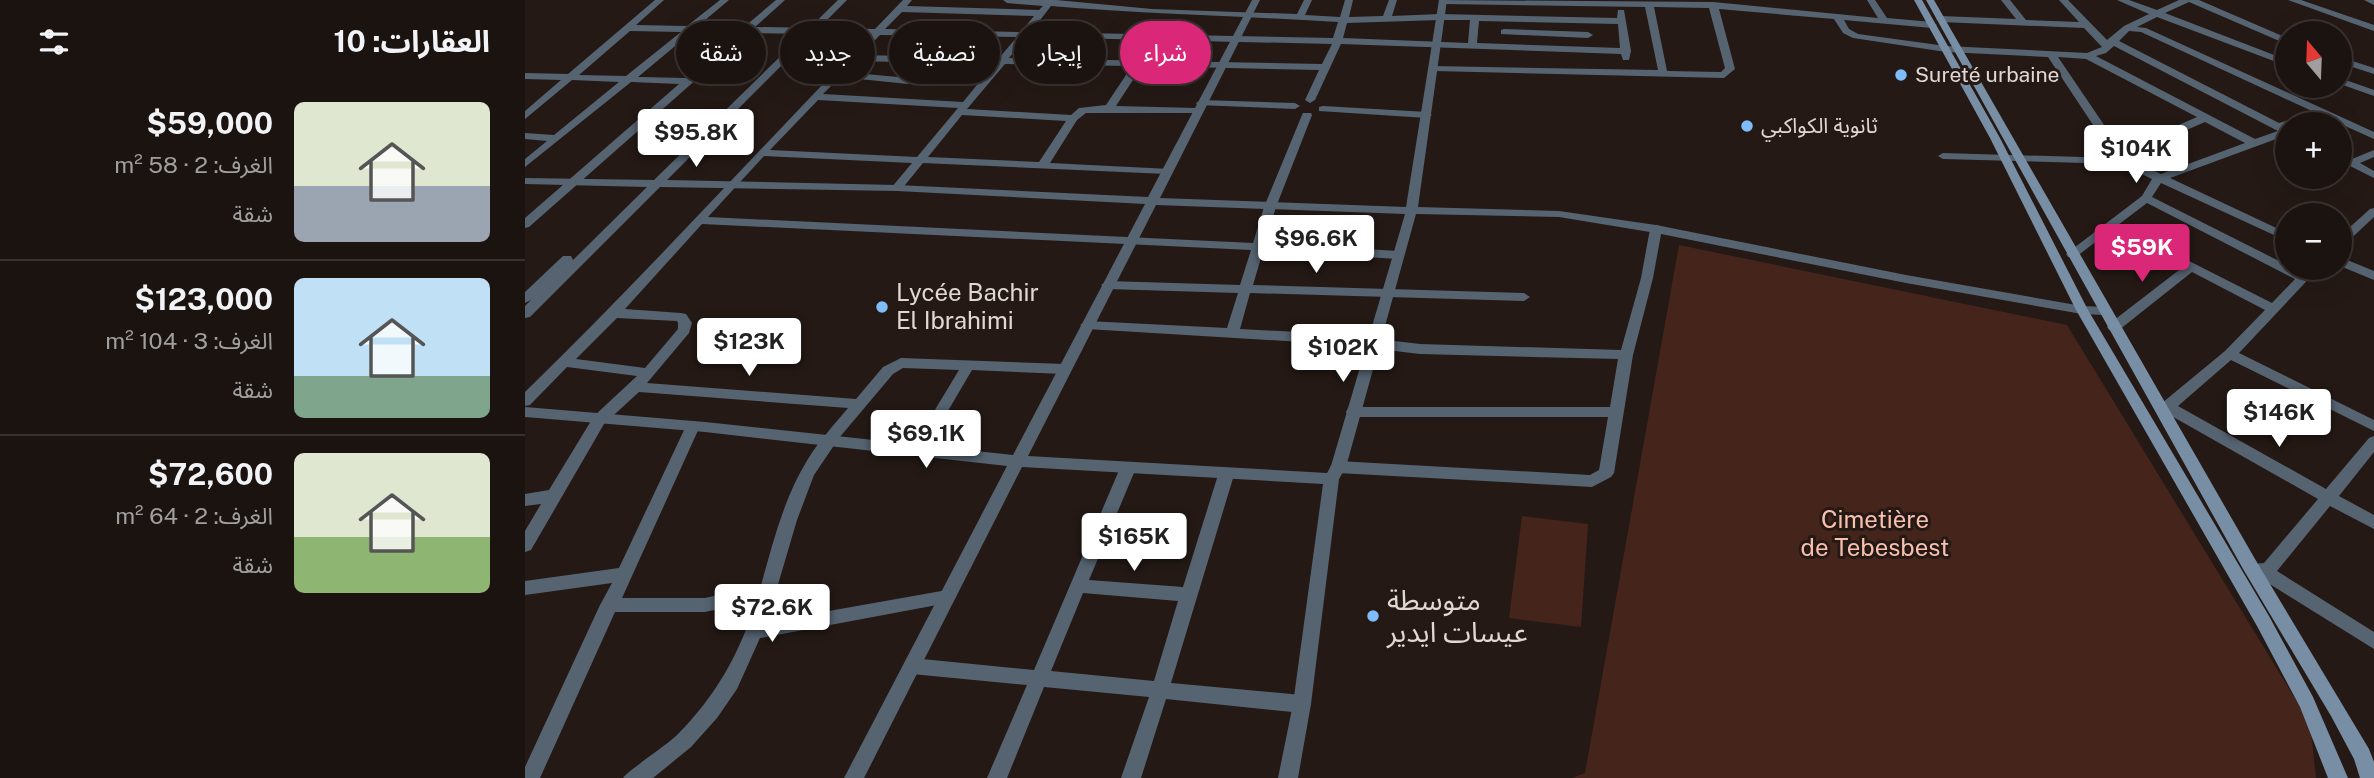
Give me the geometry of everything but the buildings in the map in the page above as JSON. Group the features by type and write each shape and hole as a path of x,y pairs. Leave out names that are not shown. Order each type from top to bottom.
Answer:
{"main road":[{"path":"1918,0 1937,22"},
{"path":"1930,0 1937,22 2011,156 2165,409 2249,564 2337,710 2362,755 2370,778"},
{"path":"2011,156 2082,310 2263,621 2307,703 2338,778"}],"street":[{"path":"525,116 569,75 660,0"},
{"path":"698,21 725,0"},
{"path":"756,21 781,0"},
{"path":"816,21 834,0"},
{"path":"819,21 843,0"},
{"path":"994,11 1005,0 1152,12 1342,20 1440,17 1622,22"},
{"path":"1152,12 1162,0"},
{"path":"854,778 1015,461 1153,200 1221,64 1257,0"},
{"path":"1300,18 1308,0"},
{"path":"1310,100 1337,42 1349,0"},
{"path":"1386,20 1393,0"},
{"path":"1815,0 1821,15"},
{"path":"1871,0 1884,20"},
{"path":"2005,0 2024,22"},
{"path":"2063,0 2108,43 2275,125"},
{"path":"2121,0 2275,59"},
{"path":"1837,16 1846,31 1856,36 1952,49 2088,56 2099,53 2127,28 2153,13 2186,0"},
{"path":"2192,0 2275,36"},
{"path":"2292,0 2372,25"},
{"path":"2368,0 2374,2"},
{"path":"1288,778 1302,704 1335,473 1411,212 1435,68 1435,44 1443,1 1700,2 1884,20 2087,25"},
{"path":"1620,1 1627,72"},
{"path":"1034,21 1050,2"},
{"path":"1553,20 1555,2"},
{"path":"1649,3 1663,73"},
{"path":"877,33 905,4 974,11 1040,13"},
{"path":"1435,68 1728,74 1713,5"},
{"path":"965,21 974,11"},
{"path":"1472,45 1475,18"},
{"path":"1498,69 1497,47 1509,28 1509,19"},
{"path":"1588,21 1589,50"},
{"path":"2127,28 2143,30 2321,112"},
{"path":"626,29 676,30"},
{"path":"1504,32 1588,35"},
{"path":"877,33 889,33"},
{"path":"1106,37 1235,38 1626,51"},
{"path":"525,164 676,39"},
{"path":"897,188 1014,47"},
{"path":"1556,49 1556,71"},
{"path":"2051,54 2121,158 2158,178 2275,232"},
{"path":"2088,56 2252,142"},
{"path":"525,314 780,58"},
{"path":"1002,61 1120,64"},
{"path":"1211,64 1326,66"},
{"path":"2352,64 2374,71"},
{"path":"525,76 569,75 676,80"},
{"path":"525,224 684,84"},
{"path":"525,401 614,313 827,84"},
{"path":"1109,108 1125,84"},
{"path":"2352,85 2374,93"},
{"path":"815,97 1073,118"},
{"path":"1044,163 1073,118 1083,110 1295,106 1310,100 1322,104 1322,108"},
{"path":"1295,106 1299,113 1307,115 1322,108 1427,116"},
{"path":"1232,333 1270,207 1307,115"},
{"path":"1943,156 2121,158 2205,118"},
{"path":"2352,126 2374,136"},
{"path":"2073,254 2146,198 2158,178 2275,133"},
{"path":"525,136 556,138"},
{"path":"762,153 1166,170"},
{"path":"2352,163 2374,153"},
{"path":"2352,163 2374,175"},
{"path":"525,181 897,188 1270,207 1559,214 1655,229 1906,279 2082,310 2105,311"},
{"path":"525,299 651,185"},
{"path":"2146,198 2275,264"},
{"path":"2352,231 2374,211"},
{"path":"701,220 1132,239 1398,255"},
{"path":"2112,226 2273,309"},
{"path":"525,412 693,426 1015,461 1226,475 1335,473 1598,480 1606,473 1626,355 1647,278 1655,229"},
{"path":"2352,266 2374,276"},
{"path":"2114,327 2190,268"},
{"path":"2300,280 2230,354 2165,409 2374,523"},
{"path":"1107,285 1524,297"},
{"path":"525,545 599,420 636,387 684,330 684,320 681,317 614,313"},
{"path":"1087,326 1232,333 1420,349 1626,355"},
{"path":"2230,354 2374,426"},
{"path":"564,362 648,373"},
{"path":"633,778 667,757 701,726 734,684 757,631 803,483 829,442 885,373 901,363 1064,369"},
{"path":"917,451 968,366"},
{"path":"636,387 859,404"},
{"path":"1353,412 1616,412"},
{"path":"530,778 693,426"},
{"path":"2266,573 2374,442"},
{"path":"997,778 1128,468"},
{"path":"1131,778 1162,689 1187,595 1226,475"},
{"path":"525,500 553,496"},
{"path":"2249,564 2374,641"},
{"path":"525,588 623,574"},
{"path":"1079,586 1187,595"},
{"path":"608,605 705,605 768,591"},
{"path":"757,631 947,597"},
{"path":"912,666 1302,704"}],"green space":[{"name":"Cimetière de Tebesbest","path":"1679,245 2067,325 2310,723 2316,778 1572,778 1585,773"},
{"path":"1522,516 1588,524 1581,627 1509,618"}],"place":[{"name":"Sureté urbaine","path":"1901,75"},
{"name":"ثانوية الكواكبي","path":"1747,126"},
{"name":"Lycée Bachir El Ibrahimi","path":"882,307"},
{"name":"متوسطة عيسات ايدير","path":"1373,616"}]}
